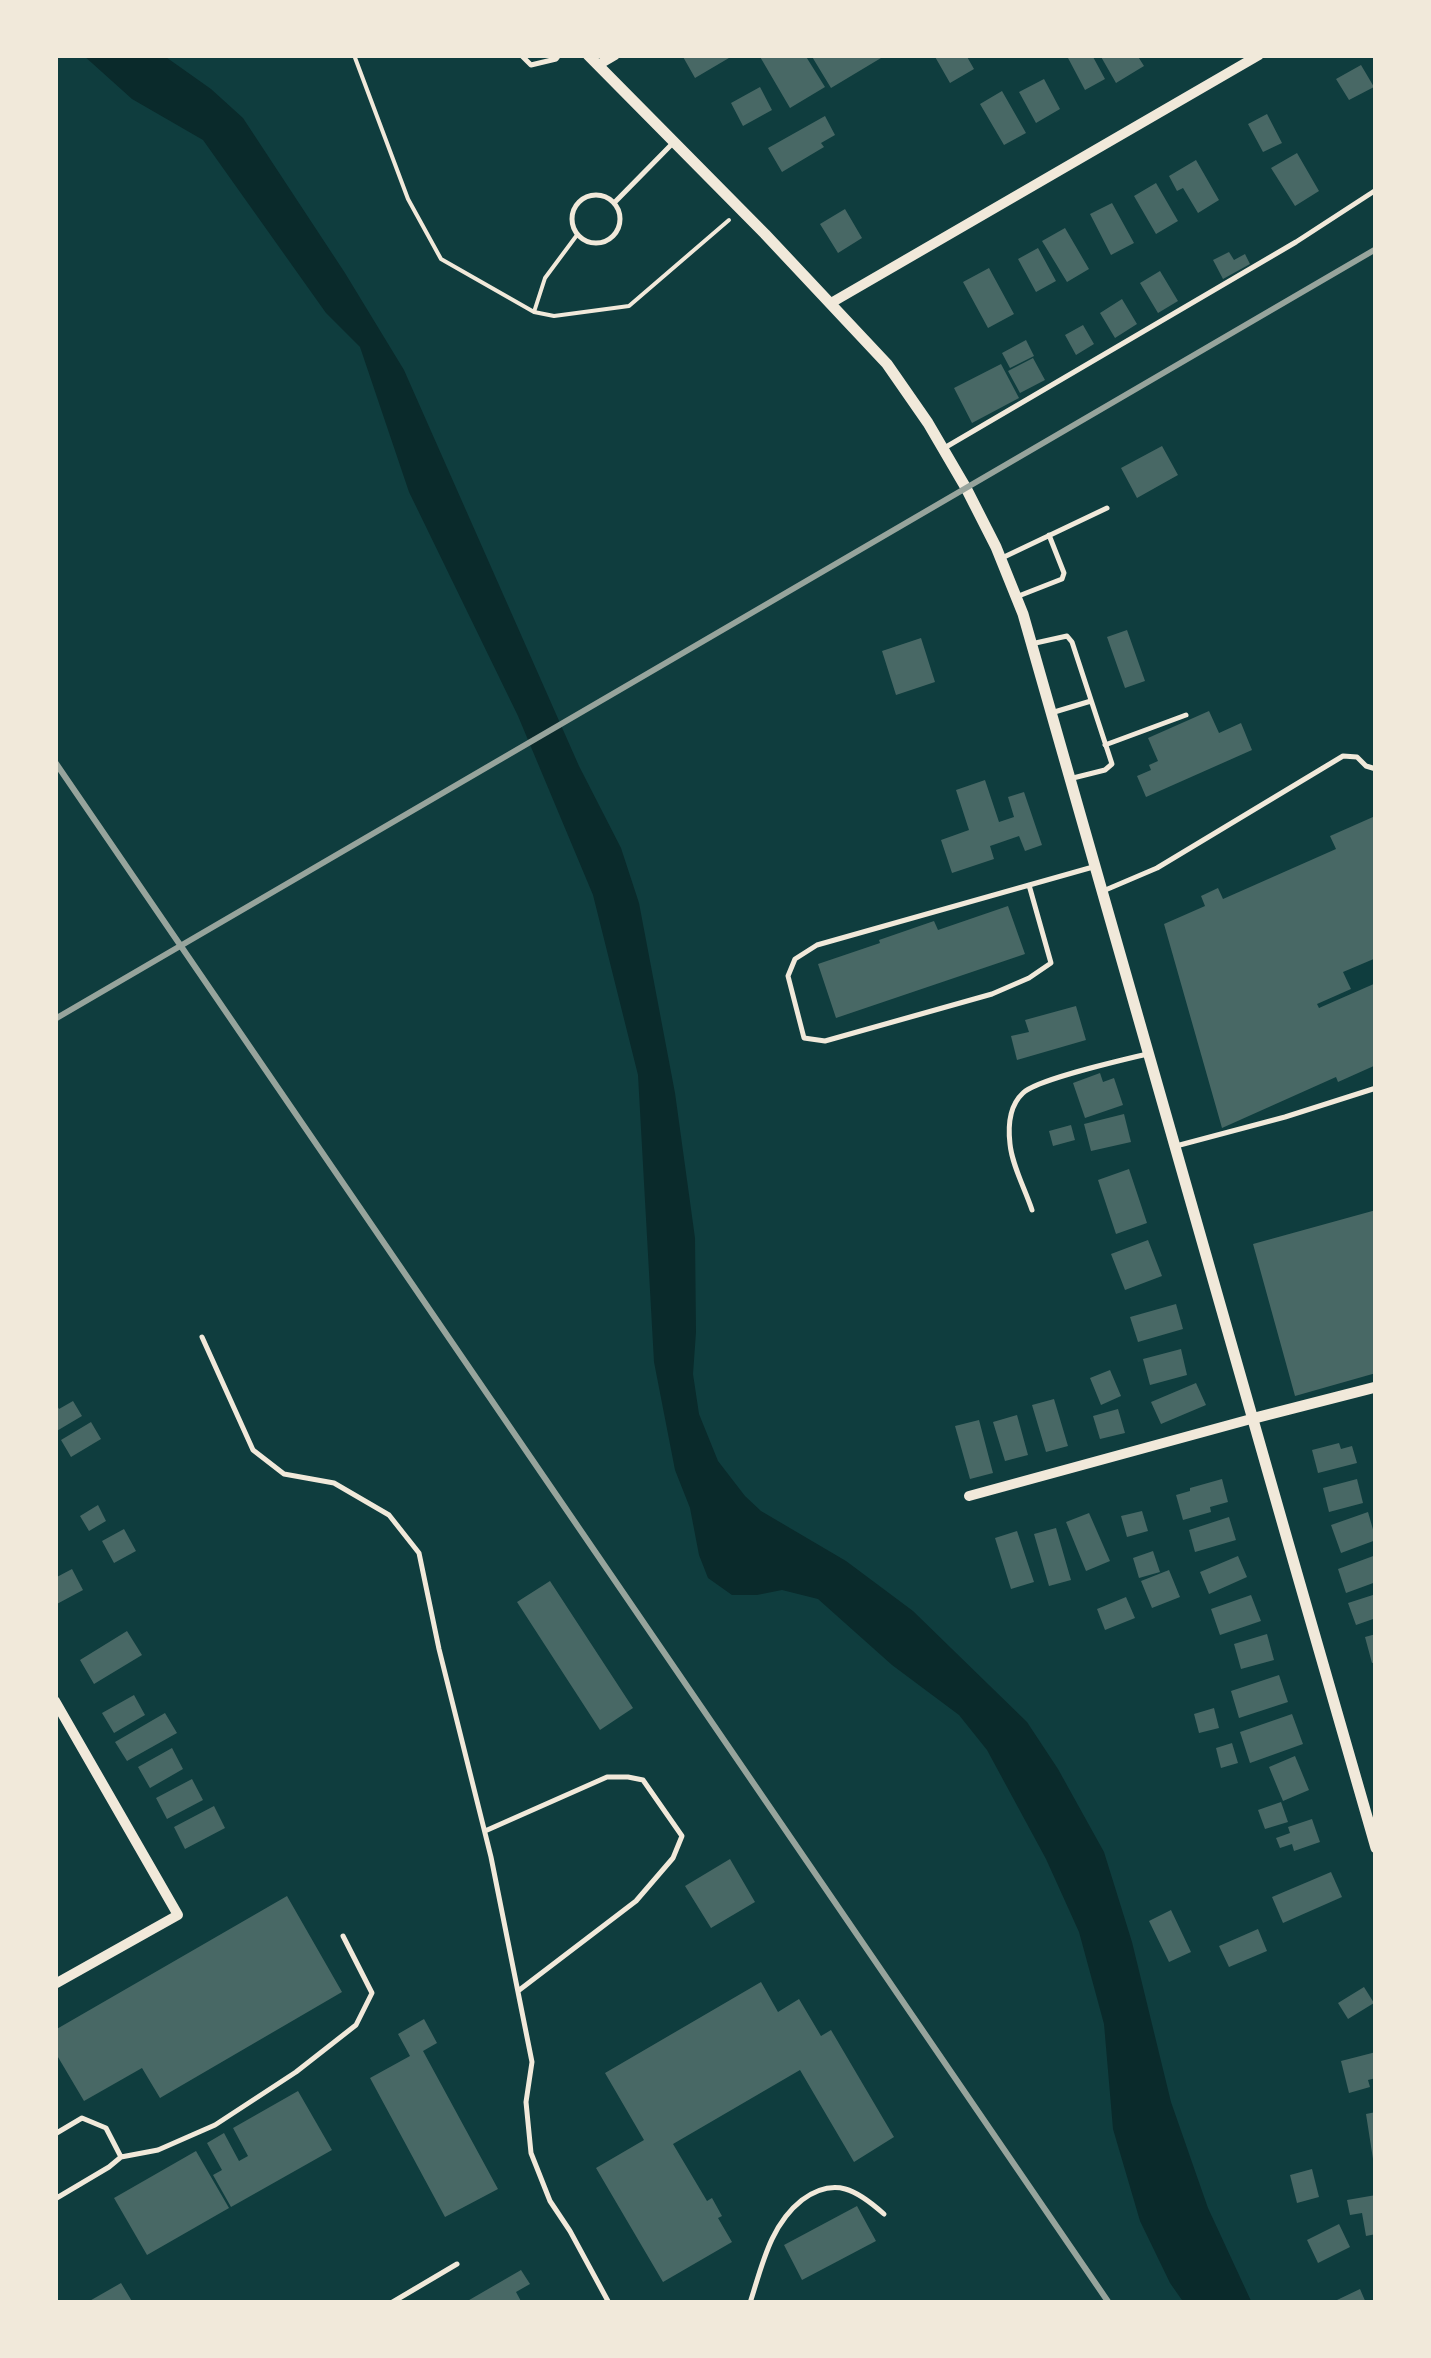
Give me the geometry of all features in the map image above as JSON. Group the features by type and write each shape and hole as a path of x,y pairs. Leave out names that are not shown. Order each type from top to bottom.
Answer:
{"street":[{"path":"588,55 887,364 943,448 1001,558 1052,713 1376,1848"},
{"path":"598,65 615,55"},
{"path":"831,303 1259,55"},
{"path":"969,1496 1376,1387"},
{"path":"55,1701 178,1915 55,1984"}],"lane":[{"path":"520,55 531,65 559,55"},
{"path":"614,202 673,143"},
{"path":"943,448 1296,242 1376,190"},
{"path":"595,195 614,202 621,218 620,227 609,240 592,243 577,234 572,214 584,198 595,195"},
{"path":"1001,558 1107,508"},
{"path":"1016,597 1062,580 1064,573 1048,536"},
{"path":"1031,644 1067,636 1072,642 1112,764 1105,770 1070,779"},
{"path":"1052,713 1091,702"},
{"path":"1105,744 1186,715"},
{"path":"1103,892 1158,868 1343,756 1357,757 1376,769"},
{"path":"1029,886 1051,963 992,994 824,1042 804,1038 788,976 794,959 818,945 1096,866"},
{"path":"1032,1210 1010,1147 1009,1119 1024,1091 1150,1054"},
{"path":"1176,1146 1376,1088"},
{"path":"202,1337 253,1450 284,1474 334,1483 389,1514 420,1553 532,2062 526,2102 531,2153 550,2201 609,2303"},
{"path":"484,1831 607,1777 628,1776 643,1780 682,1836 673,1858 636,1901 518,1992"},
{"path":"55,2198 121,2157 158,2150 215,2125 296,2072 356,2025 372,1993 343,1936"},
{"path":"55,2124 57,2132 82,2118 106,2128 121,2157"},
{"path":"750,2303 768,2245 787,2212 808,2196 822,2188 839,2186 863,2196 884,2214"},
{"path":"391,2303 457,2264"}],"path":[{"path":"354,55 408,199 441,259 534,312 554,316 629,306 740,210"},
{"path":"534,312 545,278 577,234"}],"water":[{"path":"83,55 163,55 243,118 404,370 579,766 621,848 639,903 675,1093 695,1238 693,1374 699,1414 718,1461 761,1511 846,1561 913,1611 1027,1722 1058,1769 1104,1852 1132,1942 1171,2102 1208,2208 1252,2303 1184,2303 1140,2221 1113,2129 1104,2024 1079,1932 1046,1859 987,1750 959,1715 892,1665 818,1599 782,1590 732,1595 708,1578 690,1508 675,1470 654,1362 638,1075 593,895 518,716 409,492 360,347 326,313 203,140 132,99"}],"building":[{"path":"682,55 734,55 695,78"},
{"path":"759,55 805,55 825,87 790,108"},
{"path":"811,55 886,55 831,88"},
{"path":"934,55 966,55 974,69 950,83"},
{"path":"1092,55 1105,79 1085,90 1068,58"},
{"path":"1100,55 1137,55 1144,66 1116,83"},
{"path":"1361,65 1374,87 1349,100 1336,79"},
{"path":"1044,79 1060,109 1036,123 1019,92"},
{"path":"760,87 772,110 743,126 731,103"},
{"path":"1002,91 1026,133 1004,145 980,104"},
{"path":"1267,114 1282,143 1263,152 1248,124"},
{"path":"825,116 835,135 821,143 824,147 782,172 768,148"},
{"path":"1297,153 1319,191 1295,206 1271,168"},
{"path":"1196,160 1219,200 1198,213 1183,188 1177,191 1169,176"},
{"path":"1156,183 1178,221 1156,234 1134,196"},
{"path":"1112,203 1134,243 1111,255 1090,214"},
{"path":"845,209 862,238 838,253 820,224"},
{"path":"1065,228 1089,269 1067,282 1042,241"},
{"path":"1038,248 1056,281 1036,292 1018,259"},
{"path":"1229,252 1234,260 1245,254 1250,264 1223,279 1213,260"},
{"path":"989,268 1014,314 988,328 963,282"},
{"path":"1160,271 1178,301 1158,313 1140,283"},
{"path":"1122,299 1137,324 1115,338 1100,313"},
{"path":"1083,325 1094,344 1076,355 1065,335"},
{"path":"1026,340 1034,356 1010,368 1002,353"},
{"path":"1033,358 1045,380 1020,393 1008,371"},
{"path":"1001,364 1019,398 972,423 954,388"},
{"path":"1162,446 1178,475 1137,498 1121,468"},
{"path":"1127,630 1145,681 1125,688 1107,637"},
{"path":"921,638 935,682 896,695 882,651"},
{"path":"1209,711 1219,733 1241,723 1252,750 1146,797 1137,776 1151,770 1149,765 1158,761 1148,738"},
{"path":"985,780 999,822 1014,817 1008,797 1024,792 1042,845 1025,851 1019,836 990,846 994,859 952,873 941,840 969,830 956,790"},
{"path":"1373,817 1376,958 1343,972 1351,989 1317,1004 1319,1008 1376,983 1376,1065 1338,1082 1336,1077 1222,1128 1164,924 1205,906 1201,896 1218,888 1223,899 1336,849 1330,836"},
{"path":"1008,906 1025,954 836,1018 818,964 934,921 938,930"},
{"path":"1076,1006 1086,1040 1017,1060 1011,1036 1029,1032 1025,1020"},
{"path":"1100,1073 1103,1082 1114,1078 1123,1105 1085,1118 1073,1083"},
{"path":"1124,1114 1131,1142 1091,1151 1084,1124"},
{"path":"1071,1125 1075,1140 1053,1146 1049,1131"},
{"path":"1129,1169 1147,1223 1116,1234 1098,1180"},
{"path":"1376,1210 1376,1373 1295,1396 1253,1244"},
{"path":"1148,1240 1162,1276 1125,1290 1111,1254"},
{"path":"1176,1304 1183,1329 1138,1342 1130,1317"},
{"path":"1181,1349 1187,1375 1150,1385 1143,1359"},
{"path":"1110,1370 1121,1396 1101,1405 1090,1378"},
{"path":"1196,1383 1206,1405 1161,1424 1151,1402"},
{"path":"1054,1399 1068,1446 1046,1452 1032,1405"},
{"path":"73,1401 82,1416 55,1432 55,1402 59,1409"},
{"path":"1118,1409 1125,1433 1100,1439 1093,1416"},
{"path":"1017,1415 1028,1455 1005,1461 993,1422"},
{"path":"979,1420 993,1473 970,1479 955,1426"},
{"path":"91,1422 101,1439 71,1457 61,1440"},
{"path":"1339,1443 1341,1449 1352,1446 1357,1463 1318,1473 1312,1450"},
{"path":"1222,1479 1228,1502 1183,1520 1176,1495"},
{"path":"1357,1479 1363,1503 1329,1512 1323,1488"},
{"path":"98,1505 106,1521 89,1531 80,1516"},
{"path":"1142,1511 1148,1531 1127,1537 1121,1516"},
{"path":"1368,1512 1376,1540 1341,1553 1331,1525"},
{"path":"1089,1513 1110,1561 1086,1571 1066,1522"},
{"path":"1229,1517 1236,1540 1195,1552 1189,1530"},
{"path":"1056,1528 1071,1580 1049,1586 1034,1534"},
{"path":"124,1529 136,1551 114,1563 102,1541"},
{"path":"1017,1531 1034,1582 1011,1589 995,1538"},
{"path":"1153,1551 1160,1572 1139,1578 1133,1558"},
{"path":"1376,1555 1376,1582 1346,1593 1338,1569"},
{"path":"1238,1556 1247,1577 1209,1594 1200,1572"},
{"path":"72,1569 83,1590 55,1605 55,1578"},
{"path":"1169,1570 1180,1597 1152,1608 1141,1581"},
{"path":"550,1581 633,1708 600,1730 517,1602"},
{"path":"1376,1594 1376,1618 1356,1625 1348,1603"},
{"path":"1251,1595 1261,1621 1220,1635 1211,1609"},
{"path":"1126,1597 1135,1618 1105,1630 1097,1609"},
{"path":"127,1631 142,1655 94,1684 80,1660"},
{"path":"1267,1634 1274,1660 1241,1669 1234,1644"},
{"path":"1376,1634 1376,1662 1372,1663 1365,1637"},
{"path":"1279,1675 1288,1702 1239,1718 1231,1691"},
{"path":"134,1695 145,1715 114,1733 102,1713"},
{"path":"1214,1708 1219,1728 1199,1733 1194,1714"},
{"path":"165,1713 177,1733 127,1761 115,1742"},
{"path":"1292,1714 1303,1744 1250,1763 1240,1732"},
{"path":"1232,1743 1238,1763 1221,1768 1216,1748"},
{"path":"172,1748 183,1769 150,1788 138,1767"},
{"path":"1295,1756 1309,1790 1283,1801 1269,1767"},
{"path":"192,1779 203,1800 167,1819 156,1798"},
{"path":"1281,1802 1288,1822 1265,1829 1258,1810"},
{"path":"214,1806 225,1828 185,1849 174,1827"},
{"path":"1312,1819 1320,1842 1294,1851 1292,1844 1280,1848 1276,1838 1290,1833 1288,1827"},
{"path":"730,1859 755,1902 711,1928 685,1886"},
{"path":"1331,1872 1342,1897 1283,1923 1272,1897"},
{"path":"287,1896 342,1992 160,2098 142,2068 84,2101 55,2052 55,2030"},
{"path":"1171,1910 1191,1952 1169,1962 1149,1921"},
{"path":"1258,1929 1267,1951 1229,1967 1219,1946"},
{"path":"761,1982 778,2012 799,1999 821,2036 831,2030 894,2137 854,2162 800,2070 673,2144 707,2201 712,2198 732,2242 663,2282 596,2168 644,2140 605,2073"},
{"path":"1364,1987 1374,2003 1348,2019 1338,2003"},
{"path":"424,2019 437,2043 423,2051 498,2189 445,2217 370,2078 410,2056 398,2034"},
{"path":"1376,2052 1376,2078 1368,2080 1370,2087 1349,2093 1341,2061"},
{"path":"298,2091 332,2150 231,2207 213,2175 222,2170 207,2143 224,2133 239,2161 248,2156 233,2128"},
{"path":"1376,2112 1376,2159 1373,2159 1366,2114"},
{"path":"196,2151 229,2208 147,2255 114,2198"},
{"path":"1312,2169 1319,2197 1297,2203 1290,2175"},
{"path":"1376,2195 1376,2234 1366,2236 1362,2213 1350,2215 1347,2200"},
{"path":"857,2206 876,2241 802,2280 784,2245"},
{"path":"1339,2224 1350,2247 1318,2263 1307,2240"},
{"path":"521,2270 530,2284 516,2292 522,2303 464,2303"},
{"path":"121,2283 133,2303 86,2303"},
{"path":"1360,2289 1366,2303 1338,2303 1337,2300"}],"railway":[{"path":"55,1019 1376,249"},
{"path":"55,762 1109,2303"}]}
